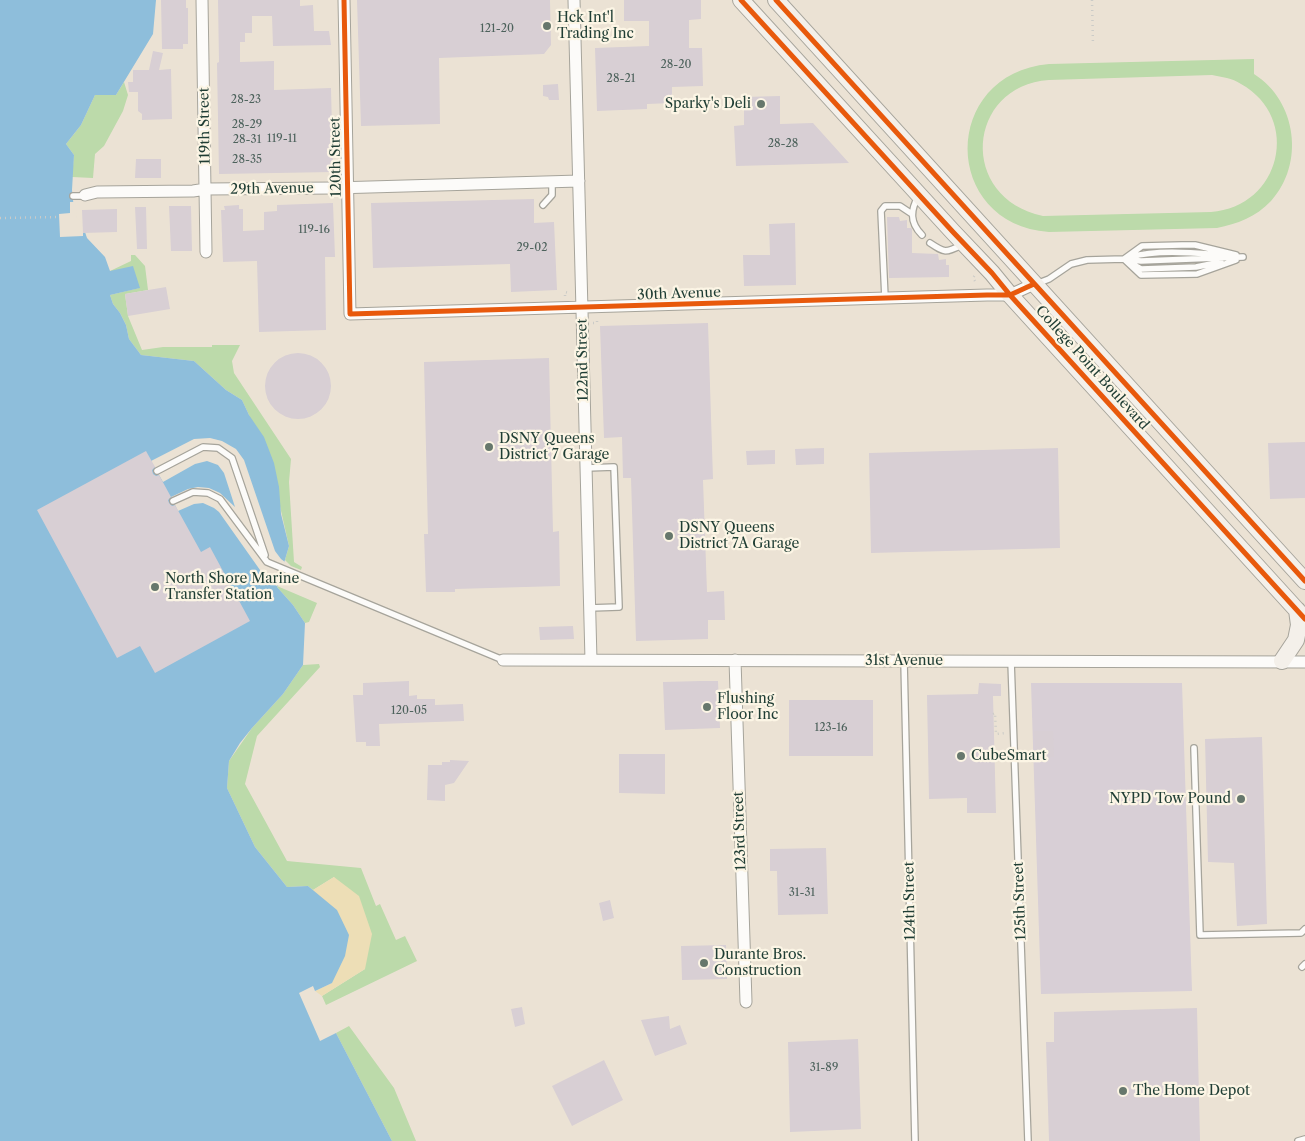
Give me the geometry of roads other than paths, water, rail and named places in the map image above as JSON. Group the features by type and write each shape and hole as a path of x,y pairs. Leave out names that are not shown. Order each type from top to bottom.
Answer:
{"main road":[{"name":"College Point Boulevard","path":"741,0 1301,614"},
{"name":"College Point Boulevard","path":"776,0 1305,581"},
{"path":"1282,662 1296,640 1301,614"}],"street":[{"name":"119th Street","path":"202,0 206,252"},
{"name":"120th Street","path":"344,0 350,314"},
{"name":"122nd Street","path":"574,0 591,660"},
{"name":"29th Avenue","path":"79,196 97,192 347,188 579,181"},
{"path":"1010,295 1034,284"},
{"name":"30th Avenue","path":"350,314 1010,295"},
{"name":"31st Avenue","path":"504,660 1305,662"},
{"name":"123rd Street","path":"735,660 746,1002"}],"lane":[{"path":"543,205 552,195 552,182"},
{"path":"919,195 912,208 912,214 916,230 922,235"},
{"path":"885,298 881,211 885,206 900,206 912,214"},
{"path":"930,243 942,250 949,251 964,244"},
{"path":"1124,259 1142,246 1195,244 1243,257"},
{"path":"1034,284 1049,279 1071,264 1080,261 1243,257"},
{"path":"1124,259 1141,275 1197,274 1243,257"},
{"path":"157,471 203,447 218,448 232,458 267,562"},
{"path":"586,468 614,467 619,607 589,608"},
{"path":"173,501 193,492 208,493 220,499 267,562 504,660"},
{"name":"124th Street","path":"904,661 915,1141"},
{"name":"125th Street","path":"1011,661 1028,1141"},
{"path":"1194,748 1200,936 1301,933 1305,929"},
{"path":"1298,1141 1305,1139"}],"water":[{"path":"0,0 156,0 153,34 116,95 95,95 81,125 66,144 74,155 72,190 75,219 83,226 87,238 105,257 110,271 133,266 140,288 110,295 113,304 126,325 129,339 141,355 194,361 226,390 242,400 249,415 264,437 274,463 279,487 281,514 289,546 277,587 293,605 305,623 303,665 283,694 240,743 229,761 227,788 255,847 287,887 308,886 337,910 349,935 345,956 332,983 315,991 313,986 299,993 320,1041 336,1033 392,1141 0,1141"}],"place":[{"name":"Hck Int'l Trading Inc","path":"547,26"},
{"name":"Sparky's Deli","path":"761,104"},
{"name":"DSNY Queens District 7 Garage","path":"489,447"},
{"name":"DSNY Queens District 7A Garage","path":"669,536"},
{"name":"North Shore Marine Transfer Station","path":"155,587"},
{"name":"Flushing Floor Inc","path":"707,707"},
{"name":"CubeSmart","path":"961,756"},
{"name":"NYPD Tow Pound","path":"1241,799"},
{"name":"Durante Bros. Construction","path":"704,963"},
{"name":"The Home Depot","path":"1123,1091"}]}
